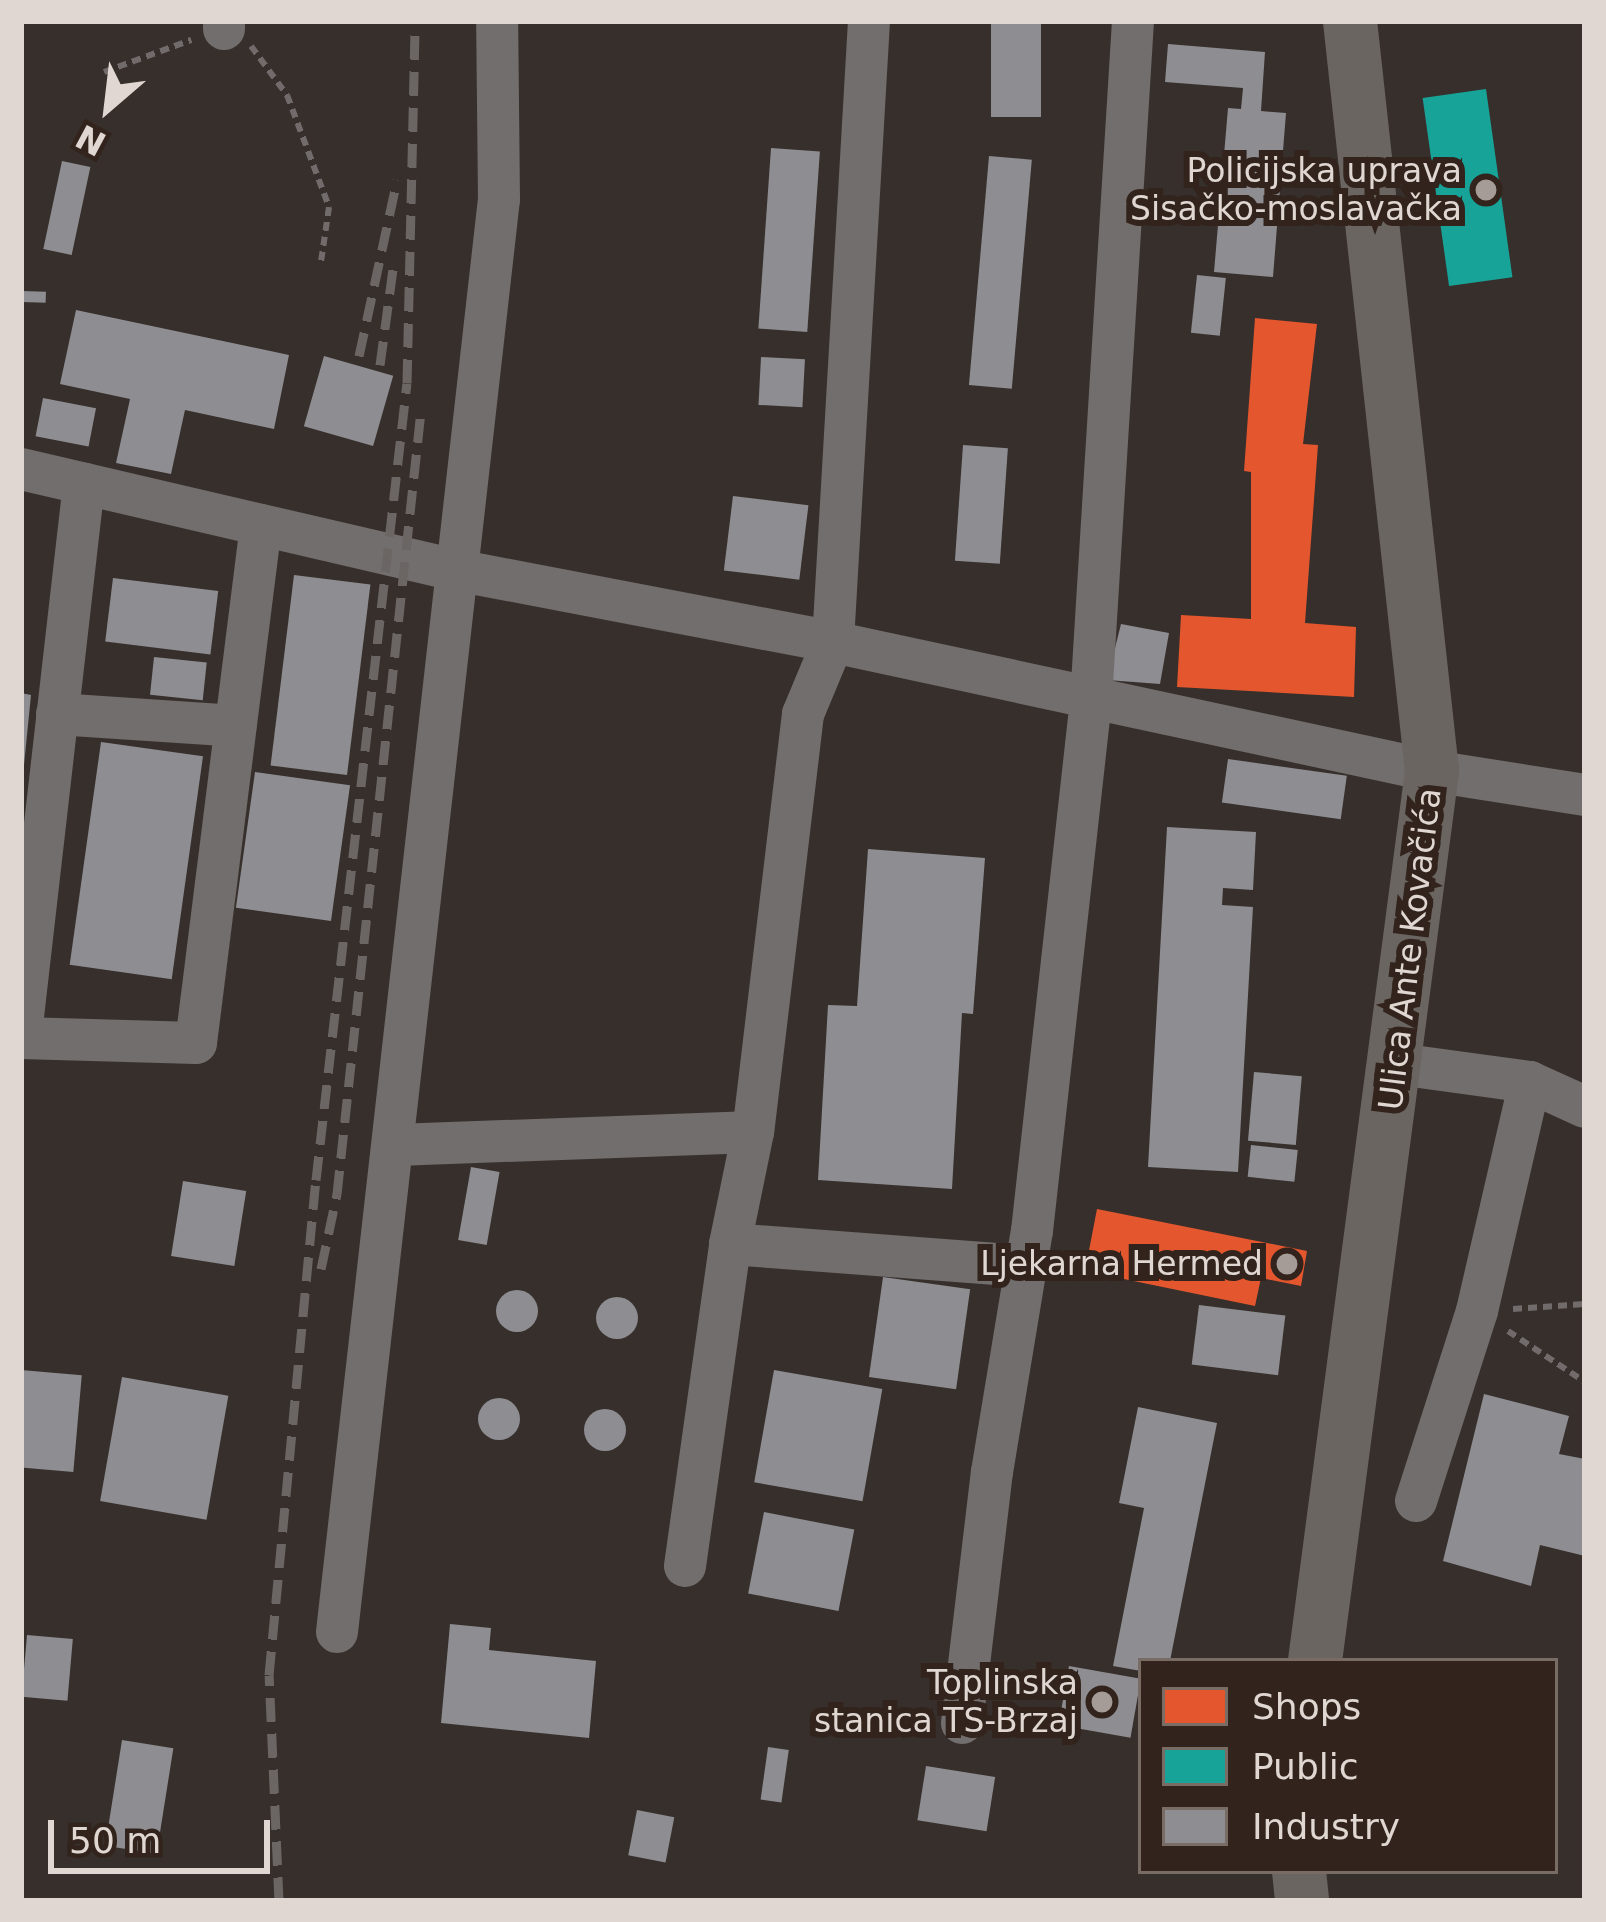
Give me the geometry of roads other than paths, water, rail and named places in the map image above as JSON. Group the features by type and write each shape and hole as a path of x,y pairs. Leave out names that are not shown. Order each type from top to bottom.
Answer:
{"main road":[{"name":"Ulica Ante Kovačića","path":"1315,1658 1398,1064 1432,771 1350,21"}],"street":[{"path":"337,1632 396,1145 499,199 497,21"},
{"path":"685,1566 730,1244 753,1132 803,713 833,641 869,21"},
{"path":"962,1723 1026,1266 1091,700 1132,21"},
{"path":"21,469 456,570 833,641 1432,771 1585,795"},
{"path":"84,484 21,1036 196,1043 261,525"},
{"path":"57,715 236,726"},
{"path":"1398,1064 1530,1082 1585,1107"},
{"path":"1416,1501 1477,1311 1530,1082"},
{"path":"396,1145 753,1132"},
{"path":"730,1244 1026,1266"}],"railway":[{"path":"279,1901 269,1675 316,1180 407,383 415,21"},
{"path":"359,356 397,180"},
{"path":"380,365 394,261"},
{"path":"321,1269 337,1194 421,411"}],"place":[{"name":"Policijska uprava Sisačko-moslavačka","path":"1486,190"},
{"name":"Ljekarna Hermed","path":"1287,1264"},
{"name":"Toplinska stanica TS-Brzaj","path":"1102,1702"}]}
